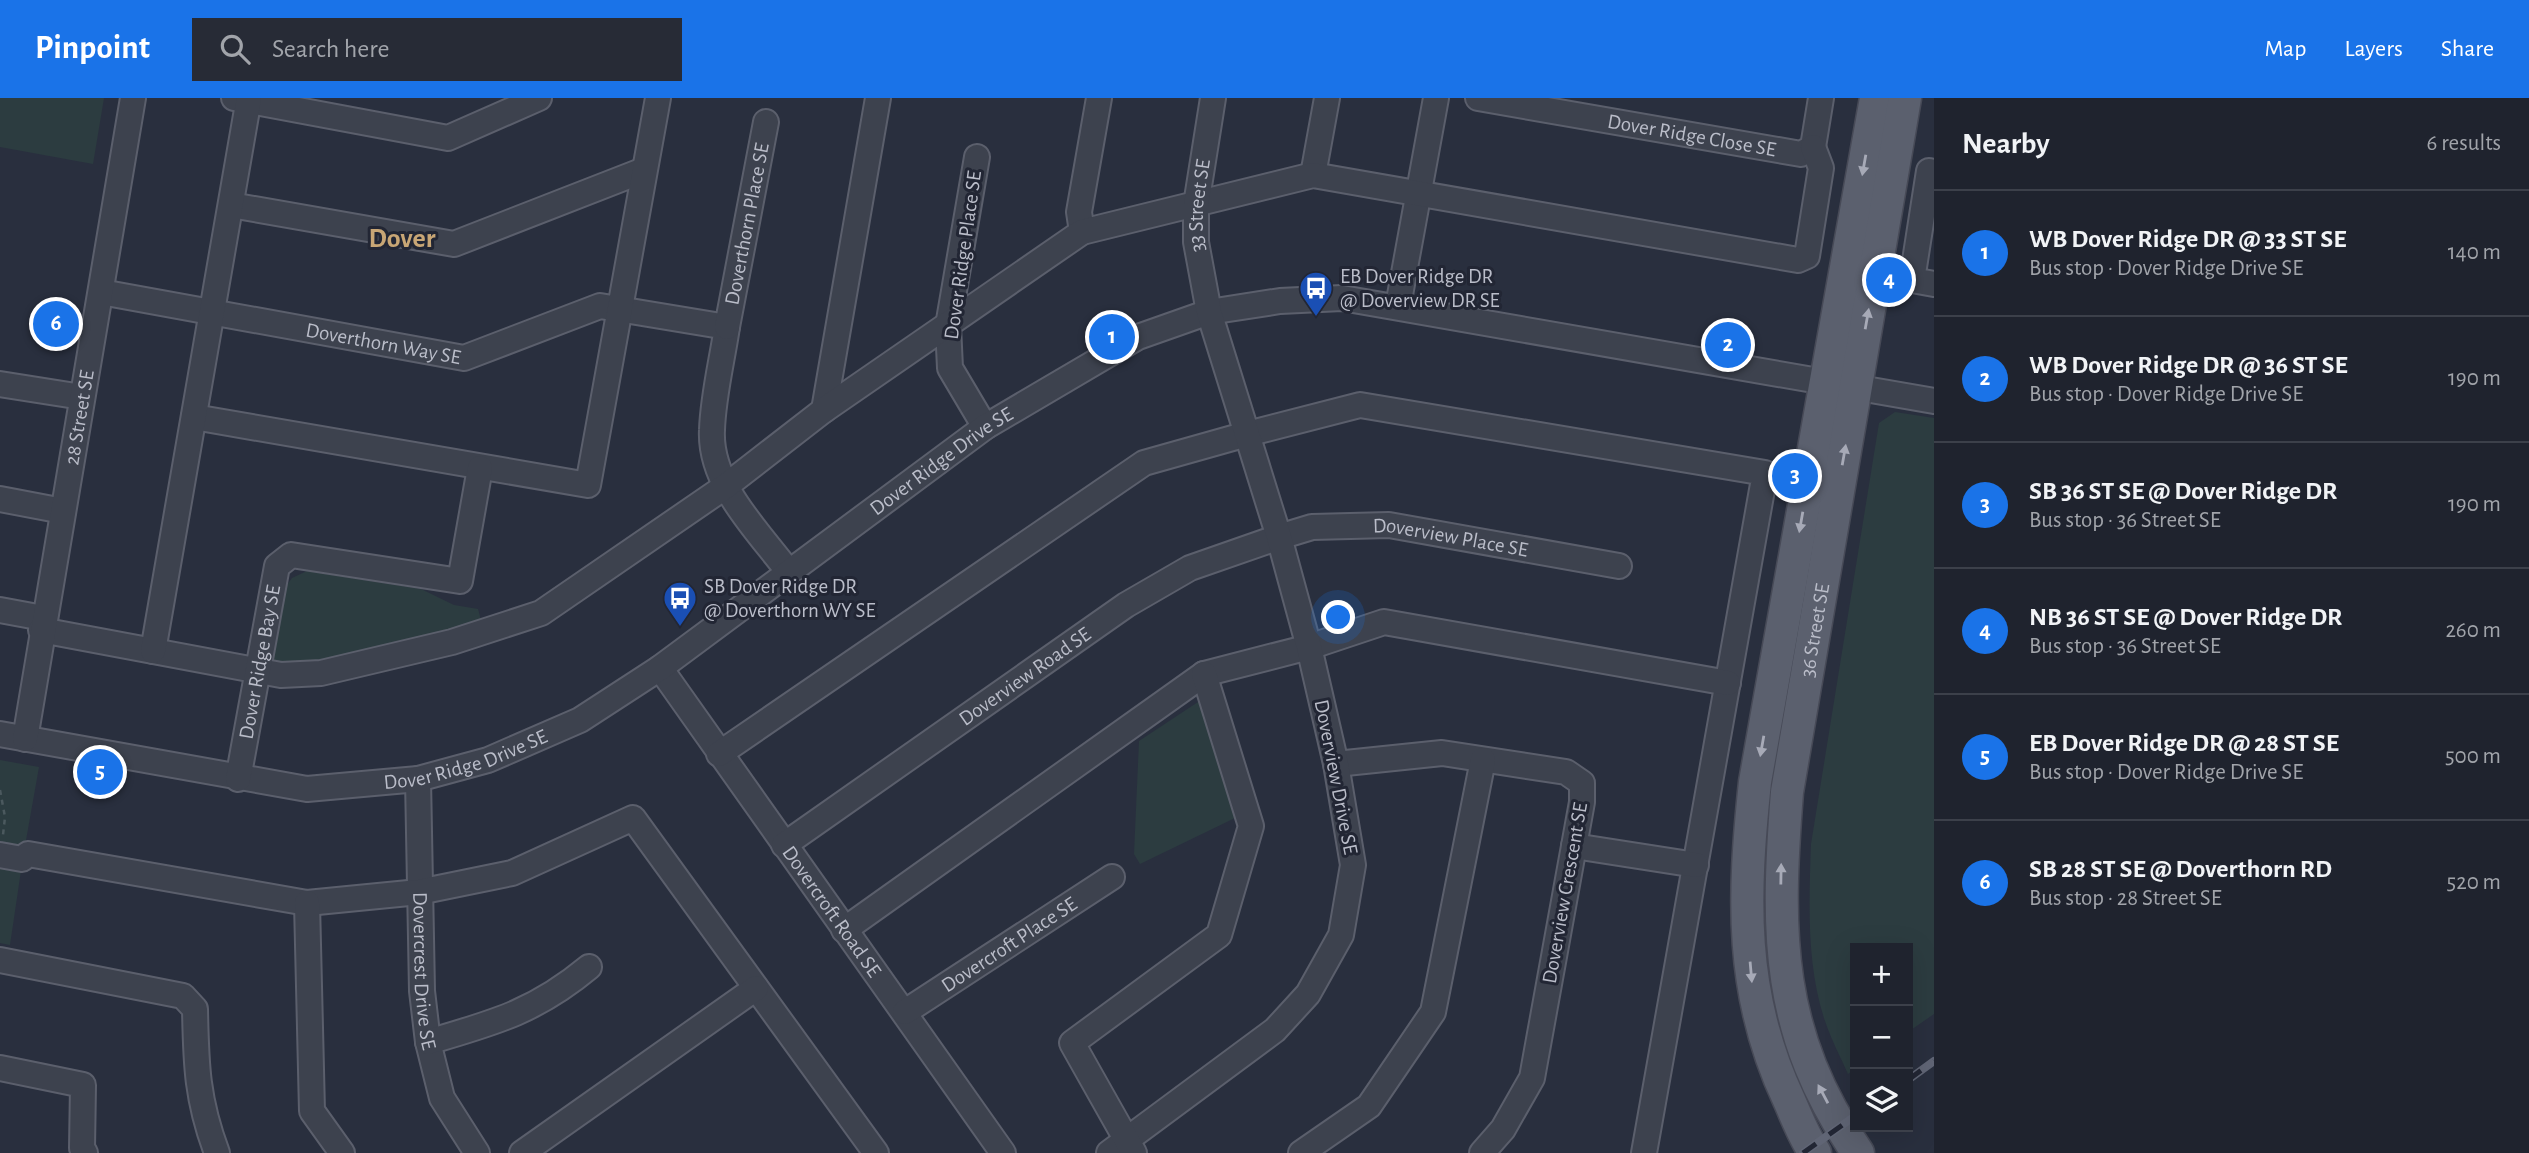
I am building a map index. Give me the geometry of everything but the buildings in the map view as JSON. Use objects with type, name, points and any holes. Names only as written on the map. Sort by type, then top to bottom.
[{"type":"main road","name":"36 Street SE","points":[[1858,1153],[1821,1090],[1798,1037],[1786,988],[1780,932],[1787,792],[1876,98]]},
{"type":"main road","name":"36 Street SE","points":[[1815,1153],[1782,1085],[1760,1027],[1753,995],[1747,928],[1747,860],[1755,782],[1905,98]]},
{"type":"street","name":"28 Street SE","points":[[25,739],[42,624],[133,98]]},
{"type":"street","points":[[153,651],[231,205],[244,99],[448,138],[540,98]]},
{"type":"street","points":[[194,417],[588,485],[658,98]]},
{"type":"street","points":[[824,410],[878,98]]},
{"type":"street","points":[[1082,232],[1079,212],[1099,98]]},
{"type":"street","name":"33 Street SE","points":[[1209,312],[1196,242],[1196,205],[1213,98]]},
{"type":"street","points":[[1313,175],[1327,98]]},
{"type":"street","points":[[1398,306],[1436,98]]},
{"type":"street","name":"Dover Ridge Close SE","points":[[1478,98],[1801,154],[1814,147]]},
{"type":"street","points":[[0,610],[42,624],[153,651],[281,675],[321,673],[452,642],[541,613],[726,486],[824,410],[1082,232],[1313,175],[1798,260],[1807,256],[1821,168],[1814,147],[1821,98]]},
{"type":"street","name":"Doverthorn Place SE","points":[[727,327],[766,122]]},
{"type":"street","name":"Dover Ridge Place SE","points":[[976,157],[948,326],[950,368],[985,427]]},
{"type":"street","points":[[231,205],[454,244],[644,170]]},
{"type":"street","points":[[1934,172],[1930,171],[1912,280],[1934,284]]},
{"type":"street","name":"Doverthorn Way SE","points":[[101,292],[464,358],[600,306],[727,327]]},
{"type":"street","name":"Dover Ridge Drive SE","points":[[0,734],[238,779],[307,789],[418,779],[488,760],[580,720],[660,668],[985,427],[1138,337],[1209,312],[1280,300],[1342,298],[1934,401]]},
{"type":"street","name":"Doverview Drive SE","points":[[1123,1149],[1275,1030],[1308,994],[1341,935],[1353,865],[1336,764],[1309,647],[1279,537],[1209,312]]},
{"type":"street","points":[[727,327],[711,432],[718,469],[726,486],[788,571]]},
{"type":"street","points":[[0,384],[82,397]]},
{"type":"street","points":[[719,754],[1144,463],[1247,434],[1360,405],[1765,473],[1644,1153]]},
{"type":"street","name":"Dover Ridge Bay SE","points":[[238,779],[277,566],[291,555],[460,582],[480,468]]},
{"type":"street","points":[[0,499],[63,510]]},
{"type":"street","name":"Doverview Place SE","points":[[1279,537],[1312,527],[1389,525],[1619,566]]},
{"type":"street","name":"Doverview Road SE","points":[[785,845],[1125,605],[1190,568],[1279,537]]},
{"type":"street","points":[[844,930],[1204,674],[1309,647],[1384,622],[1728,683]]},
{"type":"street","name":"Dovercroft Road SE","points":[[660,668],[1003,1153]]},
{"type":"street","points":[[1123,1149],[1072,1043],[1219,935],[1251,826],[1204,674]]},
{"type":"street","name":"Doverview Crescent SE","points":[[1336,764],[1442,753],[1566,772],[1582,783],[1574,846],[1532,1077],[1503,1129],[1482,1153]]},
{"type":"street","points":[[1301,1153],[1369,1106],[1433,1012],[1483,760]]},
{"type":"street","name":"Dovercrest Drive SE","points":[[418,779],[419,892],[428,1042],[442,1098],[477,1153]]},
{"type":"street","points":[[1,848],[22,859],[28,854],[307,903],[419,892],[512,873],[633,818],[876,1153]]},
{"type":"street","points":[[1574,846],[1696,865]]},
{"type":"street","name":"Dovercroft Place SE","points":[[905,1012],[1112,877]]},
{"type":"street","points":[[307,903],[312,1111],[342,1153]]},
{"type":"street","points":[[0,960],[183,996],[195,1009],[196,1082],[205,1121],[217,1153]]},
{"type":"street","points":[[428,1042],[505,1020],[557,994],[589,967]]},
{"type":"street","points":[[522,1153],[756,988]]},
{"type":"street","points":[[0,1068],[83,1085],[82,1148],[85,1153]]},
{"type":"path","points":[[0,790],[5,817],[1,848]]},
{"type":"shaded area","points":[[0,98],[104,98],[93,164],[0,147]]},
{"type":"shaded area","points":[[1895,412],[1934,418],[1934,1014],[1913,1029],[1913,943],[1850,943],[1848,1074],[1826,1024],[1815,980],[1810,935],[1811,844],[1879,423]]},
{"type":"shaded area","points":[[307,571],[421,589],[454,605],[478,609],[481,620],[350,657],[270,667],[284,589],[292,578]]},
{"type":"shaded area","points":[[1201,700],[1235,818],[1140,864],[1134,854],[1139,741]]},
{"type":"shaded area","points":[[0,760],[39,767],[25,846],[0,846]]},
{"type":"shaded area","points":[[0,862],[22,864],[10,945],[0,943]]},
{"type":"railway","points":[[1913,1076],[1934,1061]]},
{"type":"railway","points":[[1803,1153],[1850,1120]]},
{"type":"place","name":"NB 36 ST SE @ Dover Ridge DR","points":[[1889,280]]},
{"type":"place","name":"EB Dover Ridge DR @ Doverview DR SE","points":[[1316,318]]},
{"type":"place","name":"SB 28 ST SE @ Doverthorn RD","points":[[56,324]]},
{"type":"place","name":"WB Dover Ridge DR @ 33 ST SE","points":[[1112,337]]},
{"type":"place","name":"WB Dover Ridge DR @ 36 ST SE","points":[[1728,345]]},
{"type":"place","name":"SB 36 ST SE @ Dover Ridge DR","points":[[1795,476]]},
{"type":"place","name":"SB Dover Ridge DR @ Doverthorn WY SE","points":[[680,628]]},
{"type":"place","name":"EB Dover Ridge DR @ 28 ST SE","points":[[100,772]]},
{"type":"district","name":"Dover","points":[[402,239]]}]
